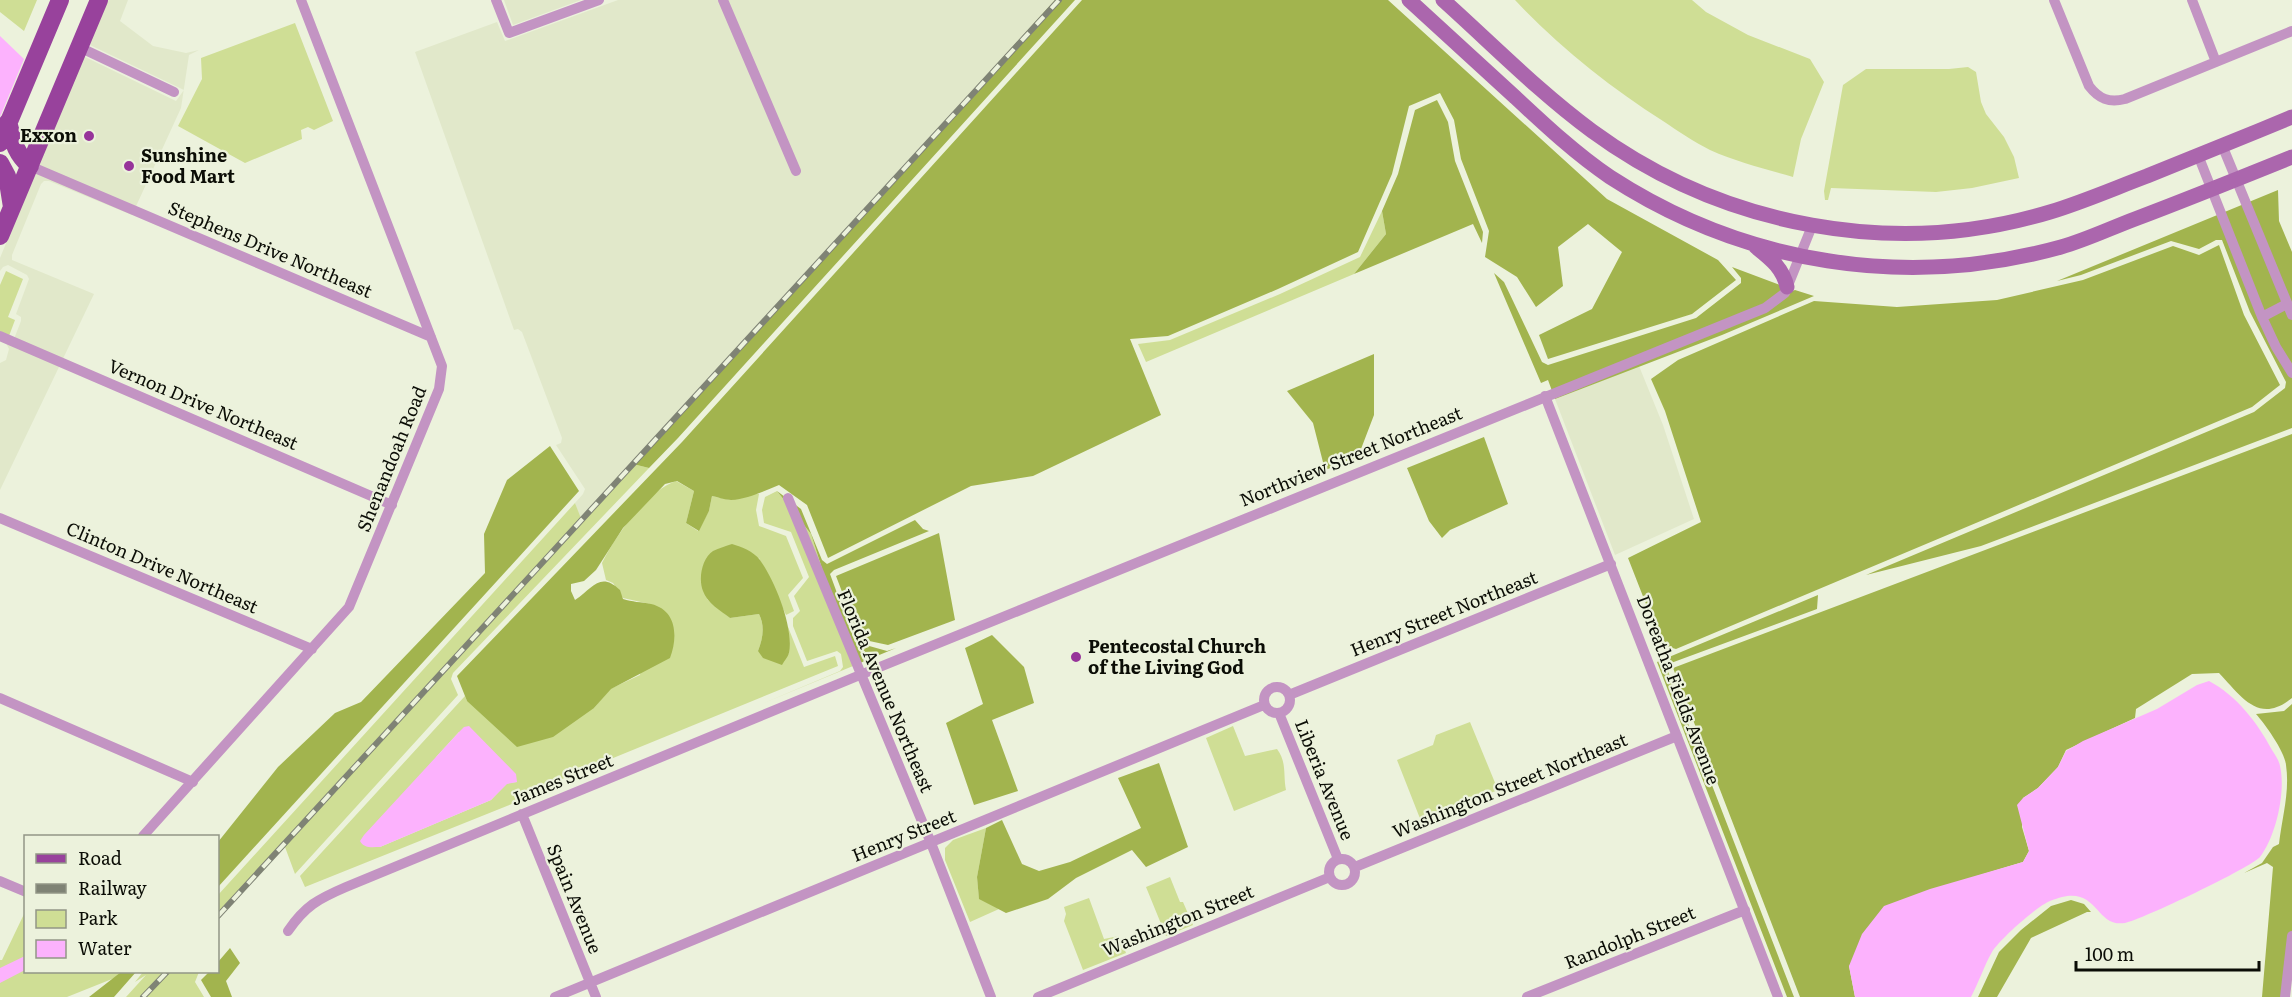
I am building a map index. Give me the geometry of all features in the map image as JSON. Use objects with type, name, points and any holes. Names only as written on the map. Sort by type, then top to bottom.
[{"type":"main road","points":[[0,142],[60,0]]},
{"type":"main road","points":[[0,236],[99,0]]},
{"type":"main road","points":[[1409,0],[1545,125],[1608,176],[1659,207],[1713,232],[1802,257],[1846,264],[1903,268],[1948,267],[2009,259],[2063,246],[2292,157]]},
{"type":"main road","points":[[1443,0],[1559,106],[1625,153],[1676,182],[1721,202],[1767,217],[1812,226],[1893,234],[1945,232],[1999,225],[2049,213],[2085,201],[2292,117]]},
{"type":"main road","points":[[8,122],[14,148],[20,158],[30,166]]},
{"type":"main road","points":[[0,163],[7,176],[12,207]]},
{"type":"main road","points":[[1754,245],[1785,275],[1787,287]]},
{"type":"street","name":"Shenandoah Road","points":[[144,835],[349,607],[439,389],[442,366],[301,0]]},
{"type":"street","points":[[496,0],[509,33],[599,0]]},
{"type":"street","points":[[723,0],[796,171]]},
{"type":"street","points":[[2055,0],[2089,86],[2107,101],[2115,102],[2292,31]]},
{"type":"street","points":[[2192,0],[2216,62]]},
{"type":"street","points":[[79,47],[174,92]]},
{"type":"street","points":[[2222,145],[2290,309],[2262,317]]},
{"type":"street","points":[[2198,155],[2262,317],[2276,348],[2292,373]]},
{"type":"street","name":"Stephens Drive Northeast","points":[[30,166],[431,337]]},
{"type":"street","name":"Northview Street Northeast","points":[[860,675],[1765,308],[1785,293],[1802,257],[1812,226]]},
{"type":"street","name":"Vernon Drive Northeast","points":[[0,336],[392,504]]},
{"type":"street","name":"Doreatha Fields Avenue","points":[[1545,396],[1778,997]]},
{"type":"street","name":"Florida Avenue Northeast","points":[[788,498],[931,843],[991,997]]},
{"type":"street","name":"Clinton Drive Northeast","points":[[0,518],[312,649]]},
{"type":"street","name":"Henry Street Northeast","points":[[1289,695],[1611,564]]},
{"type":"street","name":"James Street","points":[[288,931],[300,912],[328,894],[860,675]]},
{"type":"street","points":[[1272,687],[1284,688],[1289,695],[1289,704],[1280,713],[1269,711],[1264,705],[1264,696],[1272,687]]},
{"type":"street","points":[[0,698],[193,782]]},
{"type":"street","name":"Henry Street","points":[[555,997],[1264,705]]},
{"type":"street","name":"Liberia Avenue","points":[[1280,713],[1338,859]]},
{"type":"street","name":"Washington Street Northeast","points":[[1355,867],[1677,735]]},
{"type":"street","name":"Spain Avenue","points":[[522,814],[596,997]]},
{"type":"street","points":[[1338,859],[1350,861],[1355,867],[1353,880],[1346,885],[1335,883],[1330,877],[1331,865],[1338,859]]},
{"type":"street","name":"Washington Street","points":[[1038,997],[1330,877]]},
{"type":"street","points":[[0,881],[24,891]]},
{"type":"street","name":"Randolph Street","points":[[1527,997],[1745,910]]},
{"type":"street","points":[[2285,997],[2292,936]]},
{"type":"shaded area","points":[[106,0],[128,0],[120,21],[153,46],[186,53],[199,50],[189,55],[184,90],[88,44]]},
{"type":"shaded area","points":[[504,0],[581,0],[513,25]]},
{"type":"shaded area","points":[[618,0],[1055,0],[581,521],[575,503],[585,489],[556,445],[561,443],[562,438],[522,332],[518,329],[514,330],[415,52],[497,22],[505,41]]},
{"type":"shaded area","points":[[83,56],[176,101],[184,90],[181,108],[132,215],[49,181],[41,184],[12,260],[94,294],[0,490],[0,363],[6,360],[9,349],[6,343],[14,339],[21,321],[21,317],[16,314],[29,279],[27,275],[8,265],[0,271],[0,258]]},
{"type":"shaded area","points":[[1639,366],[1663,425],[1694,519],[1615,555],[1555,399]]},
{"type":"green space","points":[[0,0],[37,0],[24,31],[0,12]]},
{"type":"green space","points":[[1055,0],[1075,0],[678,438],[649,468],[633,464]]},
{"type":"green space","points":[[1082,0],[1388,0],[1607,199],[1718,260],[1736,280],[1692,314],[1548,359],[1539,335],[1592,309],[1622,252],[1588,224],[1558,247],[1563,286],[1536,307],[1517,277],[1485,257],[1489,231],[1461,159],[1454,120],[1440,93],[1409,106],[1392,174],[1358,252],[1168,336],[1130,339],[1161,415],[1033,476],[971,486],[828,558],[807,505],[779,485],[737,499],[729,500],[712,496],[709,511],[699,531],[686,523],[694,491],[677,481],[665,484],[623,528],[596,570],[584,581],[571,584],[571,591],[575,600],[597,583],[607,582],[620,590],[623,599],[660,607],[671,618],[673,625],[674,642],[670,658],[611,689],[594,708],[553,737],[517,747],[467,701],[457,676],[682,442]]},
{"type":"green space","points":[[1515,0],[1692,0],[1706,12],[1748,35],[1810,59],[1824,82],[1801,139],[1793,177],[1720,154],[1686,136],[1586,65],[1549,34]]},
{"type":"green space","points":[[295,23],[333,121],[314,130],[308,127],[301,130],[302,139],[245,163],[178,126],[202,79],[201,58]]},
{"type":"green space","points":[[1968,67],[1976,72],[1981,102],[1986,114],[2004,137],[2014,157],[2019,178],[1972,188],[1936,192],[1831,188],[1828,200],[1825,200],[1824,191],[1843,85],[1866,69]]},
{"type":"green space","points":[[1437,100],[1448,122],[1455,161],[1483,232],[1482,243],[1473,224],[1354,274],[1386,234],[1382,211],[1398,174],[1415,110]]},
{"type":"green space","points":[[2278,190],[2279,221],[2292,252],[2292,428],[1981,546],[1866,575],[2254,412],[2285,388],[2286,382],[2250,312],[2222,240],[2216,240],[2199,249],[2171,241],[2081,275],[2057,281]]},
{"type":"green space","points":[[1382,211],[1386,234],[1354,274],[1146,362],[1138,344],[1170,340],[1280,294],[1360,257]]},
{"type":"green space","points":[[2219,245],[2244,315],[2280,385],[2252,407],[1676,649],[1662,645],[1628,558],[1701,522],[1665,411],[1651,379],[1678,360],[1814,301],[1897,307],[1997,300],[2083,280],[2173,246],[2199,255]]},
{"type":"green space","points":[[1732,267],[1780,285],[1782,295],[1795,290],[1814,296],[1722,335],[1555,399],[1548,380],[1541,383],[1494,273],[1504,282],[1542,362],[1548,365],[1696,318],[1741,283],[1741,278]]},
{"type":"green space","points":[[6,271],[23,279],[8,317],[15,320],[9,336],[0,332],[0,285]]},
{"type":"green space","points":[[1374,354],[1374,415],[1361,449],[1363,456],[1325,470],[1313,423],[1287,391]]},
{"type":"green space","points":[[2292,434],[2292,698],[2280,706],[2270,709],[2260,708],[2244,699],[2219,673],[2192,674],[2136,709],[2135,718],[2066,750],[2058,767],[2038,788],[2023,798],[2022,827],[2029,851],[2023,862],[1977,876],[1849,966],[1855,997],[1800,997],[1673,668]]},
{"type":"green space","points":[[1484,437],[1508,504],[1450,530],[1442,538],[1429,521],[1407,468]]},
{"type":"green space","points":[[550,446],[579,491],[219,886],[219,841],[278,767],[335,713],[361,702],[485,573],[484,534],[507,480]]},
{"type":"green space","points":[[633,464],[649,468],[453,673],[451,679],[458,695],[295,874],[285,847],[219,915],[219,894],[575,503],[582,521]]},
{"type":"green space","points":[[676,481],[694,491],[686,523],[698,531],[709,511],[712,496],[730,500],[759,494],[756,510],[759,526],[786,536],[803,578],[788,595],[794,611],[786,615],[759,558],[707,599],[730,618],[759,614],[763,632],[758,651],[789,654],[788,627],[804,667],[835,656],[838,666],[557,781],[549,789],[305,887],[300,876],[465,696],[467,701],[594,708],[610,689],[640,675],[650,604],[623,598],[613,583],[606,580],[602,563],[633,515],[665,486]],"holes":[[[459,732],[517,782],[507,783],[491,800],[380,847],[437,756]]]},
{"type":"green space","points":[[777,491],[811,534],[853,666],[740,713],[840,671],[843,667],[841,654],[837,651],[807,661],[793,626],[793,618],[800,611],[794,596],[809,577],[791,532],[764,523],[762,510],[765,497]]},
{"type":"green space","points":[[777,491],[801,509],[822,560],[827,564],[915,520],[923,529],[929,531],[834,570],[830,574],[855,642],[887,651],[896,648],[853,666],[811,534]]},
{"type":"green space","points":[[939,533],[955,620],[888,645],[860,639],[836,576]]},
{"type":"green space","points":[[732,544],[747,550],[760,560],[777,592],[786,618],[790,642],[788,654],[782,665],[763,658],[758,651],[763,632],[759,614],[730,618],[711,603],[703,591],[701,575],[709,554]]},
{"type":"green space","points":[[1818,595],[1817,609],[1671,663],[1667,669],[1794,997],[1787,997],[1657,662]]},
{"type":"green space","points":[[992,635],[1024,667],[1034,703],[992,720],[1018,791],[974,805],[946,723],[983,704],[965,648]]},
{"type":"green space","points":[[2292,704],[2292,969],[2288,997],[2262,997],[2273,867],[2267,863],[2244,873],[2262,863],[2273,847],[2279,844],[2287,775],[2282,753],[2256,714],[2284,711]]},
{"type":"green space","points":[[1470,722],[1498,790],[1421,821],[1397,760],[1433,745],[1436,735]]},
{"type":"green space","points":[[1233,726],[1245,756],[1277,749],[1283,764],[1286,790],[1234,811],[1206,738]]},
{"type":"green space","points":[[1159,763],[1188,847],[1146,867],[1132,850],[1076,878],[1048,899],[1006,913],[979,899],[977,877],[986,828],[1002,820],[1022,864],[1039,871],[1070,862],[1141,828],[1118,778]]},
{"type":"green space","points":[[986,828],[977,877],[979,898],[999,909],[970,922],[945,860],[945,848],[953,840]]},
{"type":"green space","points":[[1170,877],[1193,925],[1166,936],[1146,887]]},
{"type":"green space","points":[[1089,898],[1104,939],[1119,936],[1126,953],[1083,970],[1064,921],[1066,914],[1064,907]]},
{"type":"green space","points":[[2071,900],[2084,904],[2091,912],[2031,938],[1997,997],[1978,997],[1999,952],[2021,930],[2051,906]]},
{"type":"green space","points":[[24,914],[24,973],[120,973],[117,977],[67,997],[0,997],[0,960]]},
{"type":"green space","points":[[230,948],[240,963],[226,981],[232,997],[211,997],[201,980],[208,973],[219,973],[219,961]]},
{"type":"green space","points":[[120,973],[135,973],[114,997],[89,997]]},
{"type":"green space","points":[[142,973],[199,973],[195,982],[204,997],[126,997],[146,975],[135,982]]},
{"type":"water","points":[[0,36],[24,59],[0,117]]},
{"type":"water","points":[[2209,681],[2229,694],[2245,711],[2260,730],[2279,764],[2282,777],[2281,801],[2271,838],[2260,857],[2196,893],[2125,923],[2115,923],[2107,919],[2087,900],[2078,896],[2066,896],[2050,901],[2028,916],[1996,947],[1971,997],[1855,997],[1849,966],[1862,934],[1884,906],[1930,889],[2023,862],[2029,851],[2017,805],[2038,788],[2058,767],[2066,751],[2083,741],[2157,709],[2197,685]]},
{"type":"water","points":[[469,726],[516,774],[517,782],[507,784],[491,800],[380,847],[369,847],[362,844],[360,841],[364,835],[459,732]]},
{"type":"water","points":[[24,956],[24,971],[0,983],[0,968]]},
{"type":"railway","points":[[219,915],[1059,0]]},
{"type":"railway","points":[[143,997],[166,973]]},
{"type":"place","name":"Exxon","points":[[89,136]]},
{"type":"place","name":"Sunshine Food Mart","points":[[129,166]]},
{"type":"place","name":"Pentecostal Church of the Living God","points":[[1076,657]]}]
